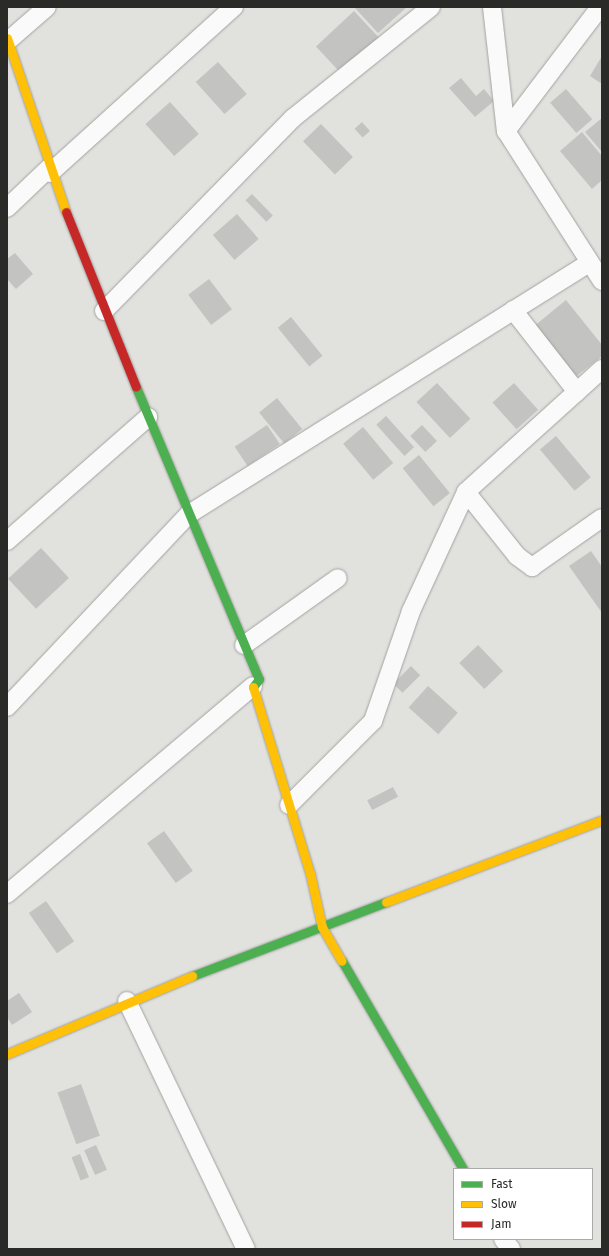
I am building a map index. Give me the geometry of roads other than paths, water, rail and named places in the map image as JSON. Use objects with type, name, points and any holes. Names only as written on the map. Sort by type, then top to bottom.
[{"type":"street","points":[[7,894],[253,686],[259,679],[104,311],[50,170],[8,40],[47,7]]},
{"type":"street","points":[[7,208],[234,7]]},
{"type":"street","points":[[104,311],[293,118],[431,7]]},
{"type":"street","points":[[492,7],[506,131],[588,264],[602,281]]},
{"type":"street","points":[[506,131],[600,7]]},
{"type":"street","points":[[7,707],[189,514],[588,264]]},
{"type":"street","points":[[513,310],[577,392]]},
{"type":"street","points":[[289,805],[373,721],[411,611],[466,492],[602,369]]},
{"type":"street","points":[[7,541],[148,417]]},
{"type":"street","points":[[466,492],[517,556],[532,566],[602,518]]},
{"type":"street","points":[[244,645],[338,578]]},
{"type":"street","points":[[253,686],[289,805],[322,927],[462,1168]]},
{"type":"street","points":[[7,1054],[127,1001],[602,820]]},
{"type":"street","points":[[127,1001],[246,1249]]},
{"type":"street","points":[[505,1240],[511,1249]]}]
